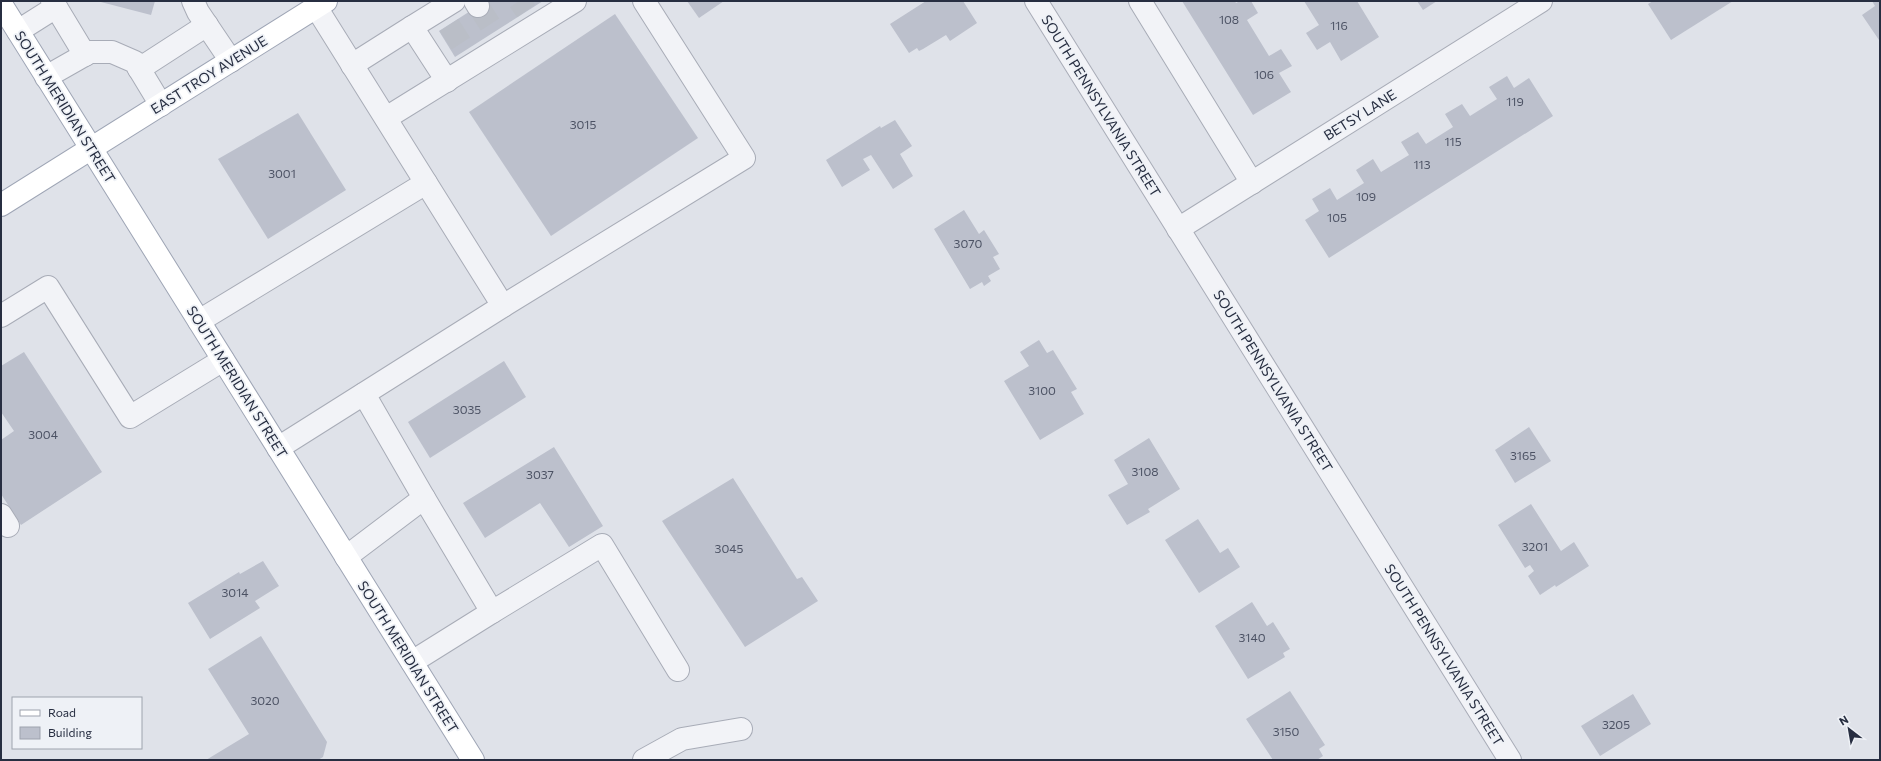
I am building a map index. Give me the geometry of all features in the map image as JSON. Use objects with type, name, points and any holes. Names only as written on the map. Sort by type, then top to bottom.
[{"type":"main road","name":"SOUTH MERIDIAN STREET","points":[[1,4],[473,760]]},
{"type":"main road","name":"EAST TROY AVENUE","points":[[1,205],[91,150],[321,4]]},
{"type":"street","points":[[193,1],[198,12],[231,61]]},
{"type":"street","points":[[278,448],[503,306],[744,158],[644,1]]},
{"type":"street","name":"SOUTH PENNSYLVANIA STREET","points":[[1036,1],[1510,760]]},
{"type":"street","points":[[1140,1],[1252,183]]},
{"type":"street","name":"BETSY LANE","points":[[1178,228],[1541,1]]},
{"type":"street","points":[[18,31],[54,4],[85,55]]},
{"type":"street","points":[[321,4],[352,65],[503,306]]},
{"type":"street","points":[[386,118],[447,80],[470,57],[530,19],[565,4]]},
{"type":"street","points":[[352,65],[412,27],[447,12]]},
{"type":"street","points":[[139,69],[207,25]]},
{"type":"street","points":[[412,27],[447,80]]},
{"type":"street","points":[[46,77],[90,52],[112,52],[135,62],[161,105]]},
{"type":"street","points":[[198,321],[426,183]]},
{"type":"street","points":[[1,316],[48,287],[130,417],[223,360]]},
{"type":"street","points":[[364,394],[492,612]]},
{"type":"street","points":[[346,557],[424,498]]},
{"type":"street","points":[[412,662],[602,545],[678,670]]},
{"type":"street","points":[[644,760],[682,738],[741,729]]},
{"type":"building","points":[[97,1],[155,1],[151,15]]},
{"type":"building","points":[[486,1],[543,1],[455,57],[439,31]]},
{"type":"building","points":[[687,1],[724,1],[699,18]]},
{"type":"building","points":[[926,1],[963,1],[977,23],[950,41],[946,35],[919,51],[917,48],[909,53],[890,24]]},
{"type":"building","points":[[1182,1],[1235,1],[1236,3],[1240,1],[1251,1],[1258,13],[1247,20],[1269,56],[1281,49],[1292,66],[1279,73],[1291,92],[1253,115]]},
{"type":"building","points":[[1304,1],[1357,1],[1379,37],[1341,61],[1330,42],[1317,50],[1306,33],[1319,25]]},
{"type":"building","points":[[1417,1],[1437,1],[1423,10]]},
{"type":"building","points":[[1653,1],[1733,1],[1671,40],[1648,4]]},
{"type":"building","points":[[1872,1],[1880,1],[1879,40],[1862,15],[1875,6]]},
{"type":"building","points":[[615,14],[698,138],[551,236],[469,112]]},
{"type":"building","points":[[1507,76],[1514,88],[1529,78],[1553,116],[1329,258],[1305,220],[1319,211],[1312,199],[1330,188],[1337,200],[1364,183],[1356,170],[1373,159],[1381,172],[1409,155],[1401,142],[1418,132],[1426,144],[1453,127],[1445,114],[1462,104],[1470,116],[1497,99],[1489,87]]},
{"type":"building","points":[[298,113],[346,190],[268,239],[218,159]]},
{"type":"building","points":[[895,120],[912,146],[900,154],[913,176],[893,189],[871,155],[863,159],[870,170],[842,187],[826,160],[880,126],[881,128]]},
{"type":"building","points":[[964,210],[979,234],[984,230],[999,254],[993,257],[1000,269],[988,276],[991,281],[984,286],[982,282],[970,289],[934,229]]},
{"type":"building","points":[[1039,340],[1047,353],[1053,350],[1077,389],[1071,392],[1084,414],[1040,440],[1004,381],[1029,366],[1020,352]]},
{"type":"building","points":[[24,352],[102,472],[21,525],[1,494],[1,440],[14,431],[1,412],[1,366]]},
{"type":"building","points":[[504,361],[526,397],[430,458],[408,422]]},
{"type":"building","points":[[1529,427],[1551,461],[1515,483],[1495,450]]},
{"type":"building","points":[[1149,438],[1180,489],[1148,509],[1150,512],[1127,525],[1108,495],[1128,484],[1114,460]]},
{"type":"building","points":[[554,447],[603,526],[569,547],[540,503],[485,538],[463,503]]},
{"type":"building","points":[[733,478],[797,579],[802,577],[818,601],[745,647],[662,521]]},
{"type":"building","points":[[1531,504],[1561,551],[1574,542],[1589,566],[1556,587],[1555,585],[1540,595],[1528,576],[1534,571],[1530,565],[1525,568],[1498,525]]},
{"type":"building","points":[[1198,519],[1220,553],[1228,548],[1240,567],[1199,593],[1165,540]]},
{"type":"building","points":[[263,561],[279,586],[255,601],[260,608],[210,639],[188,603],[239,572],[240,574]]},
{"type":"building","points":[[1252,602],[1267,626],[1273,622],[1290,649],[1283,653],[1285,657],[1248,679],[1215,626]]},
{"type":"building","points":[[261,636],[327,742],[323,757],[318,760],[206,760],[249,734],[208,669]]},
{"type":"building","points":[[1290,691],[1325,745],[1319,749],[1323,756],[1317,760],[1273,760],[1246,719]]},
{"type":"building","points":[[1633,694],[1651,724],[1600,756],[1581,726]]},
{"type":"tunnel","points":[[519,1],[526,11]]},
{"type":"tunnel","points":[[478,6],[495,32]]},
{"type":"tunnel","points":[[449,25],[465,50]]}]
